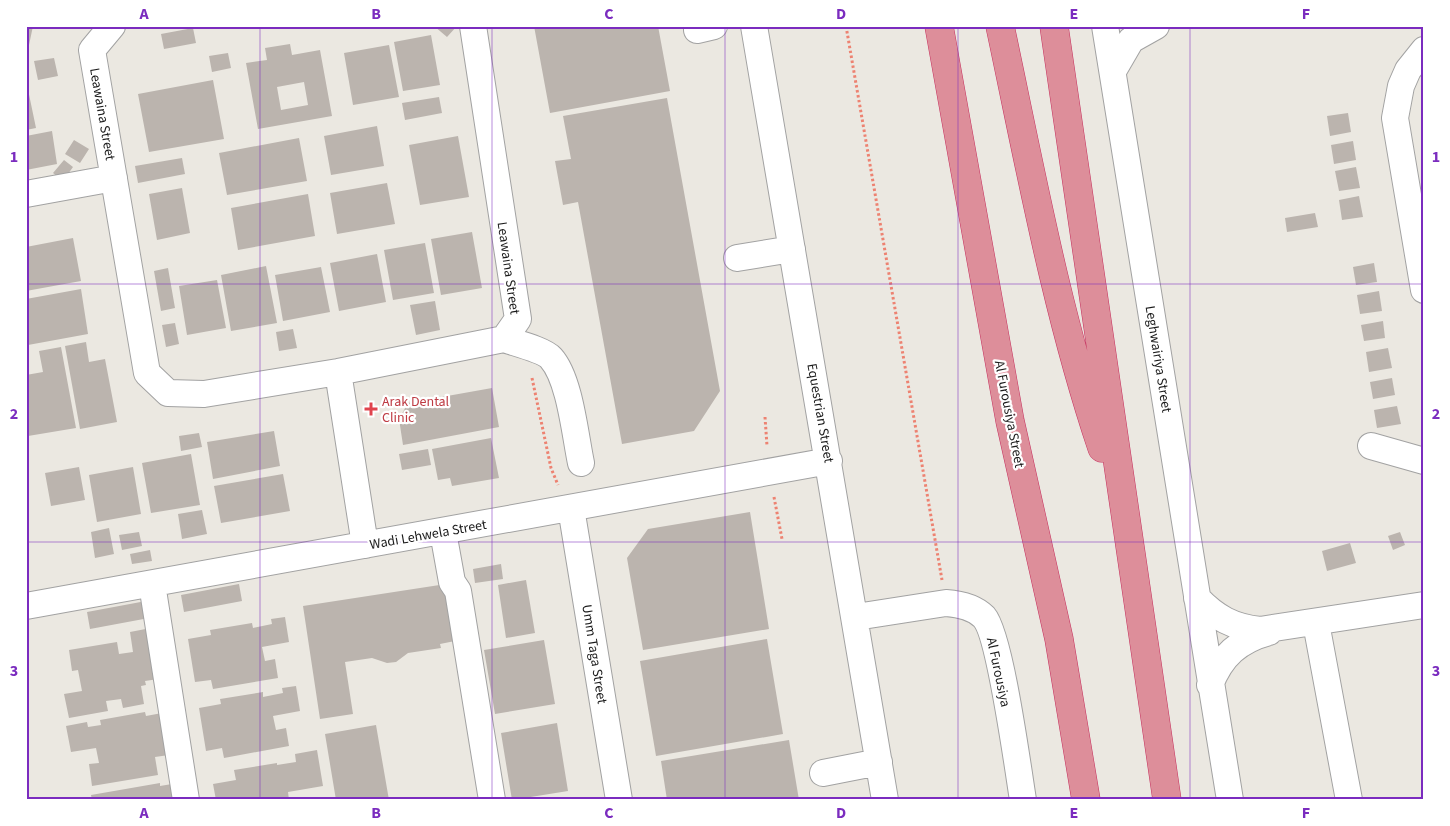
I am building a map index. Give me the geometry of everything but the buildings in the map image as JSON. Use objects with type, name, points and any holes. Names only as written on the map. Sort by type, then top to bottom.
[{"type":"highway","name":"Al Furousiya Street","points":[[940,26],[1010,421],[1059,639],[1086,800]]},
{"type":"highway","points":[[1000,26],[1039,209],[1085,398],[1124,513]]},
{"type":"highway","points":[[1054,26],[1167,800]]},
{"type":"street","name":"Leawaina Street","points":[[112,26],[92,50],[147,372],[168,394],[204,394],[338,372],[504,339],[518,319],[474,26]]},
{"type":"street","name":"Equestrian Street","points":[[754,26],[856,617],[885,800]]},
{"type":"street","name":"Leghwairiya Street","points":[[1105,26],[1197,598]]},
{"type":"street","points":[[1113,71],[1131,40],[1156,26]]},
{"type":"street","points":[[1424,50],[1408,70],[1400,86],[1395,118],[1424,290]]},
{"type":"street","name":"Leawaina Street","points":[[26,194],[114,178]]},
{"type":"street","points":[[737,258],[792,249]]},
{"type":"street","points":[[504,339],[550,356],[559,370],[566,392],[581,463]]},
{"type":"street","points":[[338,372],[365,545]]},
{"type":"street","points":[[1371,446],[1424,461]]},
{"type":"street","name":"Wadi Lehwela Street","points":[[26,606],[829,461]]},
{"type":"street","name":"Umm Taga Street","points":[[571,508],[619,800]]},
{"type":"street","points":[[449,530],[453,586],[458,592],[492,800]]},
{"type":"street","points":[[152,584],[186,800]]},
{"type":"street","points":[[1197,598],[1217,617],[1242,628],[1260,630],[1282,629]]},
{"type":"street","points":[[1197,598],[1230,800]]},
{"type":"street","points":[[856,617],[953,603]]},
{"type":"street","name":"Al Furousiya","points":[[953,603],[984,618],[989,626],[1000,665],[1023,800]]},
{"type":"street","points":[[1210,685],[1216,670],[1236,647],[1249,639],[1282,629],[1424,605]]},
{"type":"street","points":[[1316,623],[1349,800]]},
{"type":"street","points":[[823,773],[879,762]]},
{"type":"path","points":[[846,26],[953,603]]},
{"type":"path","points":[[530,371],[551,468],[571,508]]},
{"type":"place","name":"Arak Dental Clinic","points":[[371,409]]}]
